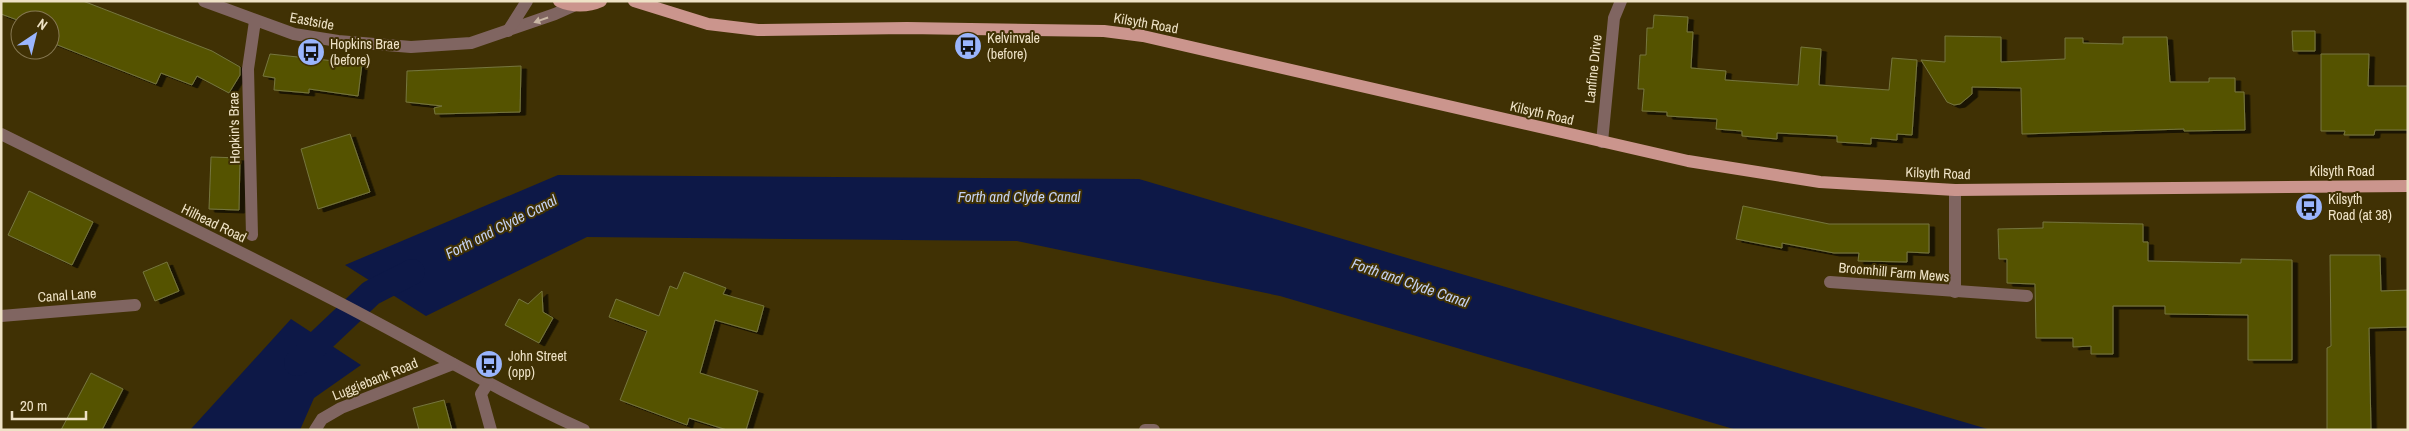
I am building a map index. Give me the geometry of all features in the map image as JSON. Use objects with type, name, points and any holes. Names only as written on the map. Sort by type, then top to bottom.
[{"type":"main road","points":[[559,1],[573,6],[586,6],[601,1]]},
{"type":"main road","name":"Kilsyth Road","points":[[634,1],[708,24],[758,30],[907,28],[1114,32],[1153,38],[1688,161],[1820,182],[1955,190],[2408,186]]},
{"type":"main road","name":"Kilsyth Road","points":[[664,1],[676,13]]},
{"type":"street","name":"Eastside","points":[[204,1],[294,34],[338,41],[411,47],[471,43],[573,6]]},
{"type":"street","points":[[508,31],[527,1]]},
{"type":"street","name":"Lanfine Drive","points":[[1602,142],[1614,18],[1621,1]]},
{"type":"street","name":"Hopkin's Brae","points":[[252,235],[248,69],[255,21]]},
{"type":"street","name":"Hilhead Road","points":[[1,134],[337,301],[488,383],[584,430]]},
{"type":"street","name":"Broomhill Farm Mews","points":[[1955,190],[1955,292]]},
{"type":"street","name":"Broomhill Farm Mews","points":[[1830,282],[2027,296]]},
{"type":"street","name":"Canal Lane","points":[[1,316],[135,305]]},
{"type":"street","name":"Luggiebank Road","points":[[315,430],[322,419],[336,410],[453,364]]},
{"type":"street","points":[[488,383],[481,394],[491,430]]},
{"type":"street","points":[[1145,430],[1154,430]]},
{"type":"water","points":[[558,175],[1139,179],[1991,430],[1737,430],[1280,296],[1017,241],[587,237],[426,316],[345,265]]},
{"type":"water","points":[[291,319],[361,365],[314,398],[300,430],[190,430]]},
{"type":"building","points":[[1,1],[83,1],[212,51],[240,67],[240,75],[229,93],[197,76],[192,85],[161,73],[156,84],[60,46],[60,10],[10,10],[10,17],[1,14]]},
{"type":"building","points":[[1654,15],[1688,17],[1687,32],[1693,32],[1691,68],[1726,71],[1725,80],[1798,85],[1801,47],[1821,49],[1819,85],[1889,90],[1892,58],[1917,60],[1912,135],[1897,134],[1897,140],[1871,138],[1871,144],[1837,142],[1837,136],[1777,133],[1777,139],[1742,136],[1742,131],[1716,129],[1717,119],[1667,116],[1667,112],[1642,111],[1644,89],[1638,89],[1640,55],[1646,55],[1647,28],[1653,28]]},
{"type":"building","points":[[2292,31],[2315,31],[2315,51],[2293,51]]},
{"type":"building","points":[[1945,36],[2001,37],[2001,62],[2065,59],[2065,38],[2083,38],[2083,43],[2123,44],[2123,37],[2167,37],[2170,82],[2209,82],[2209,78],[2235,78],[2235,92],[2244,92],[2245,130],[2184,131],[2184,129],[2022,134],[2021,88],[1972,87],[1972,94],[1960,104],[1954,105],[1947,102],[1921,60],[1945,62]]},
{"type":"building","points":[[270,54],[362,64],[358,96],[309,89],[309,93],[274,90],[275,78],[263,76]]},
{"type":"building","points":[[2321,54],[2369,54],[2368,86],[2408,86],[2408,130],[2375,130],[2374,135],[2344,135],[2345,131],[2321,131]]},
{"type":"building","points":[[521,66],[520,112],[435,114],[434,108],[442,106],[406,102],[407,71]]},
{"type":"building","points":[[350,134],[370,192],[318,209],[301,149]]},
{"type":"building","points":[[211,157],[240,158],[239,210],[209,209]]},
{"type":"building","points":[[29,191],[93,222],[72,265],[8,235]]},
{"type":"building","points":[[1743,206],[1829,224],[1929,224],[1929,253],[1907,252],[1907,262],[1858,261],[1859,253],[1834,253],[1782,243],[1782,248],[1736,239]]},
{"type":"building","points":[[2043,222],[2143,224],[2143,242],[2148,242],[2148,261],[2241,263],[2241,259],[2292,260],[2292,360],[2248,360],[2248,315],[2165,314],[2165,306],[2113,306],[2113,354],[2091,354],[2091,346],[2073,347],[2073,338],[2036,338],[2035,284],[2007,283],[2007,259],[1999,259],[1998,229],[2043,228]]},
{"type":"building","points":[[2330,255],[2380,255],[2381,291],[2408,290],[2408,327],[2369,328],[2371,430],[2327,430],[2327,348],[2331,346]]},
{"type":"building","points":[[167,262],[179,291],[155,301],[143,272]]},
{"type":"building","points":[[684,272],[726,288],[723,294],[764,306],[757,332],[715,320],[700,373],[758,391],[746,430],[727,430],[689,418],[687,425],[620,400],[647,331],[609,317],[616,299],[659,316],[670,286],[677,289]]},
{"type":"building","points":[[542,291],[543,312],[553,318],[539,343],[505,325],[519,299],[528,304]]},
{"type":"building","points":[[91,373],[123,389],[102,430],[61,430]]},
{"type":"building","points":[[444,400],[452,430],[419,430],[413,408]]},
{"type":"waterway","name":"Forth and Clyde Canal","points":[[297,363],[371,293],[412,272]]},
{"type":"place","name":"Kelvinvale (before)","points":[[968,46]]},
{"type":"place","name":"Hopkins Brae (before)","points":[[311,52]]},
{"type":"place","name":"Kilsyth Road (at 38)","points":[[2309,207]]},
{"type":"place","name":"John Street (opp)","points":[[489,364]]}]
